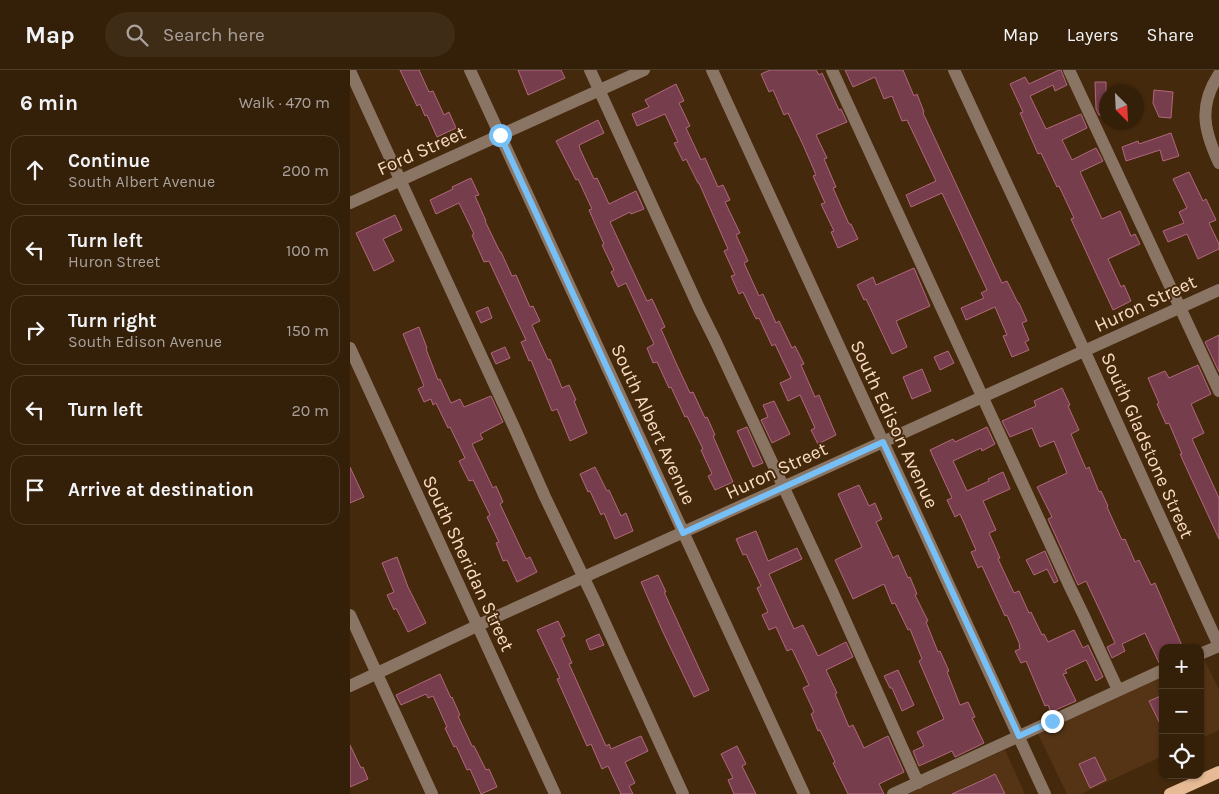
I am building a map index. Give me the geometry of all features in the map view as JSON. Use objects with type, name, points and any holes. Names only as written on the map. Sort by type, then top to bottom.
[{"type":"main road","points":[[1170,794],[1219,772]]},
{"type":"street","name":"South Albert Avenue","points":[[470,70],[804,794]]},
{"type":"street","points":[[590,70],[832,591],[918,783]]},
{"type":"street","name":"Ford Street","points":[[350,202],[644,70]]},
{"type":"street","name":"South Edison Avenue","points":[[712,70],[1045,794]]},
{"type":"street","points":[[832,70],[1118,690]]},
{"type":"street","name":"South Gladstone Street","points":[[954,70],[1219,646]]},
{"type":"street","points":[[1069,70],[1219,392]]},
{"type":"street","points":[[350,71],[683,794]]},
{"type":"street","points":[[1219,74],[1208,96],[1205,124],[1219,163]]},
{"type":"street","name":"Huron Street","points":[[350,686],[477,626],[1219,290]]},
{"type":"street","name":"South Sheridan Street","points":[[350,348],[555,794]]},
{"type":"street","points":[[350,616],[432,794]]},
{"type":"street","points":[[1204,652],[1219,646]]},
{"type":"street","points":[[893,794],[1159,672]]},
{"type":"shaded area","points":[[1204,659],[1219,690],[1219,730],[1204,737]]},
{"type":"shaded area","points":[[1159,678],[1159,758],[1081,794],[1067,794],[1038,734]]},
{"type":"shaded area","points":[[1005,750],[1025,794],[908,794]]},
{"type":"building","points":[[400,70],[419,70],[429,92],[433,91],[444,115],[449,112],[456,128],[437,137],[420,104],[417,106]]},
{"type":"building","points":[[518,70],[561,70],[565,78],[528,95]]},
{"type":"building","points":[[770,70],[816,70],[819,75],[822,73],[839,110],[841,109],[847,122],[816,135],[827,158],[824,159],[836,187],[833,188],[858,239],[838,248],[831,232],[834,231],[821,204],[825,203],[813,176],[816,175],[804,147],[788,113],[784,115],[773,90],[769,92],[761,74]]},
{"type":"building","points":[[845,70],[903,70],[914,96],[917,94],[923,113],[1002,283],[1007,281],[1019,303],[1027,321],[1022,323],[1029,340],[1025,342],[1029,350],[1012,357],[1003,336],[1007,335],[995,307],[966,320],[961,308],[984,298],[981,293],[987,290],[942,193],[911,207],[906,195],[936,181],[907,120],[902,121],[892,96],[884,99],[875,77],[853,87]]},
{"type":"building","points":[[1061,70],[1067,85],[1055,91],[1053,85],[1030,96],[1046,129],[1081,114],[1087,128],[1062,140],[1072,160],[1096,148],[1103,161],[1080,172],[1102,219],[1120,211],[1131,236],[1135,234],[1140,244],[1108,259],[1121,287],[1124,285],[1131,301],[1113,310],[1071,219],[1074,218],[1059,186],[1057,187],[1041,153],[1038,154],[1020,113],[1023,112],[1010,84],[1025,77],[1029,84]]},
{"type":"building","points":[[1095,82],[1106,82],[1106,85],[1099,85],[1099,115],[1096,109]]},
{"type":"building","points":[[676,84],[684,101],[679,103],[690,126],[686,128],[701,160],[705,158],[718,187],[723,185],[730,200],[725,202],[740,233],[736,235],[748,261],[744,263],[759,296],[763,294],[776,323],[779,321],[792,348],[795,346],[804,364],[801,365],[815,397],[819,395],[836,435],[818,444],[811,430],[815,428],[800,395],[788,401],[780,383],[791,378],[775,344],[772,346],[759,318],[756,319],[743,292],[739,294],[731,276],[735,275],[724,251],[728,249],[699,183],[686,159],[683,161],[674,143],[678,142],[665,114],[637,126],[632,114],[649,107],[645,100]]},
{"type":"building","points":[[1154,90],[1173,92],[1171,118],[1159,117],[1153,103]]},
{"type":"building","points":[[598,120],[604,133],[579,145],[580,149],[594,179],[597,178],[609,204],[636,191],[644,209],[631,214],[630,212],[610,222],[647,301],[652,299],[665,327],[661,329],[690,393],[693,392],[715,435],[713,436],[733,482],[715,490],[708,476],[712,474],[701,450],[703,449],[671,387],[669,388],[657,362],[653,363],[647,348],[654,344],[626,283],[618,287],[611,272],[614,270],[589,210],[592,209],[578,179],[576,180],[556,141]]},
{"type":"building","points":[[1171,133],[1179,156],[1163,161],[1160,150],[1126,161],[1122,147],[1138,141],[1139,144]]},
{"type":"building","points":[[1189,172],[1203,201],[1206,199],[1216,220],[1209,223],[1219,244],[1219,249],[1198,259],[1187,234],[1168,242],[1163,231],[1184,223],[1179,212],[1187,208],[1173,179]]},
{"type":"building","points":[[471,178],[479,195],[475,196],[485,221],[512,276],[516,275],[530,307],[533,306],[540,321],[532,325],[548,360],[550,359],[562,388],[569,385],[576,400],[574,401],[587,433],[570,441],[557,409],[552,411],[531,360],[529,361],[521,342],[526,340],[489,261],[484,262],[472,235],[474,234],[459,203],[436,214],[430,200]]},
{"type":"building","points":[[395,215],[402,230],[383,239],[394,261],[374,271],[356,233]]},
{"type":"building","points":[[914,268],[930,306],[896,321],[907,347],[892,354],[866,299],[864,300],[857,285],[873,277],[876,285]]},
{"type":"building","points":[[488,307],[492,318],[481,323],[476,312]]},
{"type":"building","points":[[419,327],[438,380],[440,379],[451,403],[460,399],[464,407],[491,396],[503,422],[480,434],[483,439],[472,444],[493,488],[496,486],[503,502],[500,504],[526,559],[530,557],[537,572],[517,582],[507,560],[503,561],[496,543],[499,542],[487,517],[490,515],[473,480],[469,481],[459,461],[465,458],[450,427],[448,428],[436,403],[433,405],[431,399],[424,402],[418,389],[424,386],[403,334]]},
{"type":"building","points":[[1219,335],[1219,372],[1205,342]]},
{"type":"building","points":[[505,347],[510,358],[496,364],[491,353]]},
{"type":"building","points":[[948,351],[954,363],[940,370],[934,357]]},
{"type":"building","points":[[1198,365],[1211,394],[1191,404],[1204,433],[1192,439],[1219,498],[1219,539],[1180,454],[1182,454],[1169,423],[1166,424],[1157,404],[1159,403],[1148,378],[1165,371],[1169,378]]},
{"type":"building","points":[[922,369],[931,391],[912,399],[903,377]]},
{"type":"building","points":[[1062,388],[1079,430],[1071,434],[1086,469],[1089,467],[1122,540],[1125,539],[1135,562],[1139,560],[1151,585],[1155,583],[1181,644],[1159,644],[1159,663],[1145,633],[1122,644],[1125,651],[1112,658],[1107,647],[1115,643],[1086,581],[1078,585],[1048,519],[1052,517],[1037,487],[1067,473],[1054,441],[1040,447],[1032,428],[1010,437],[1002,421],[1036,406],[1034,401]]},
{"type":"building","points":[[774,401],[790,434],[772,443],[761,420],[768,417],[763,405]]},
{"type":"building","points":[[747,427],[763,463],[753,467],[737,431]]},
{"type":"building","points":[[987,427],[995,444],[982,451],[981,448],[953,461],[967,491],[1003,472],[1010,489],[983,501],[996,530],[989,533],[1000,558],[998,559],[1014,593],[1019,591],[1029,613],[1031,612],[1042,635],[1044,634],[1048,642],[1074,630],[1083,648],[1088,645],[1103,677],[1096,681],[1086,660],[1065,670],[1067,673],[1063,674],[1076,701],[1051,712],[1048,705],[1045,706],[1026,661],[1021,663],[1015,651],[1020,649],[1020,645],[982,566],[978,568],[971,552],[976,550],[960,514],[955,517],[947,500],[952,498],[930,450],[953,439],[955,442]]},
{"type":"building","points":[[350,467],[364,497],[350,503]]},
{"type":"building","points":[[595,467],[607,491],[609,490],[621,516],[626,513],[633,531],[615,539],[604,513],[601,515],[580,474]]},
{"type":"building","points":[[859,485],[869,506],[875,503],[882,519],[876,522],[893,558],[898,555],[908,578],[910,577],[917,594],[915,595],[928,621],[926,622],[938,652],[940,651],[949,671],[947,672],[960,705],[968,702],[975,717],[972,718],[984,743],[955,757],[952,751],[919,766],[913,751],[924,746],[917,732],[944,719],[919,661],[922,659],[910,629],[908,630],[895,603],[892,604],[884,584],[853,599],[835,560],[862,547],[838,494]]},
{"type":"building","points":[[756,531],[768,561],[797,548],[802,559],[769,574],[794,629],[803,625],[818,656],[846,642],[853,657],[826,670],[837,693],[835,694],[849,727],[853,725],[864,748],[888,736],[904,772],[879,784],[884,794],[848,794],[833,763],[835,762],[811,714],[814,712],[803,688],[809,685],[792,649],[787,651],[776,627],[769,630],[762,615],[768,612],[757,588],[761,586],[746,554],[743,555],[736,539]]},
{"type":"building","points":[[1045,551],[1058,581],[1054,583],[1047,569],[1034,575],[1026,560]]},
{"type":"building","points":[[397,557],[408,587],[426,623],[408,632],[387,595],[394,592],[382,563]]},
{"type":"building","points":[[658,575],[709,690],[694,697],[641,582]]},
{"type":"building","points":[[558,621],[565,636],[561,638],[572,663],[569,664],[606,746],[609,744],[611,749],[641,736],[648,751],[625,762],[635,783],[629,786],[633,794],[621,794],[608,766],[602,769],[591,744],[587,746],[557,679],[560,678],[537,630]]},
{"type":"building","points":[[599,634],[604,645],[590,650],[586,640]]},
{"type":"building","points":[[898,670],[914,705],[902,711],[892,688],[890,688],[884,676]]},
{"type":"building","points":[[440,674],[460,715],[458,716],[472,746],[474,746],[486,770],[489,769],[497,787],[481,794],[470,769],[467,770],[456,746],[454,747],[433,696],[428,698],[426,694],[401,705],[396,695]]},
{"type":"building","points":[[1159,697],[1159,722],[1149,701]]},
{"type":"building","points":[[350,745],[368,779],[350,787]]},
{"type":"building","points":[[737,746],[746,764],[742,766],[756,794],[734,794],[728,780],[733,778],[721,754]]},
{"type":"building","points":[[1095,757],[1106,780],[1090,788],[1079,764]]},
{"type":"building","points":[[995,774],[1005,794],[952,794],[983,780]]},
{"type":"route","points":[[500,135],[683,533],[883,442],[1019,736],[1052,721]]}]
